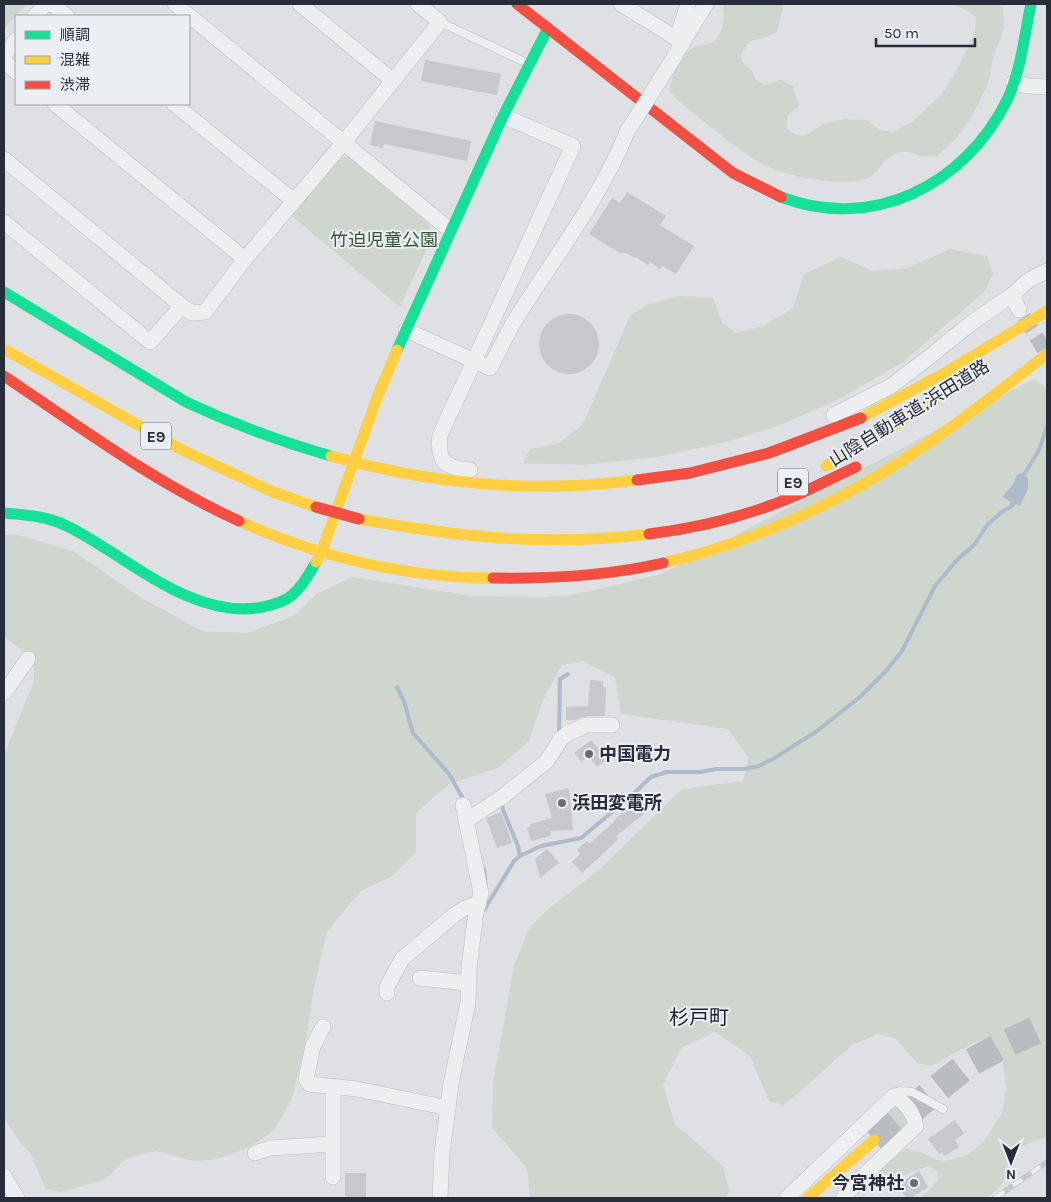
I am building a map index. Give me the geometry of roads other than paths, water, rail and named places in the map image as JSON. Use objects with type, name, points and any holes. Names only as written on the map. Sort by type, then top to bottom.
[{"type":"main road","points":[[516,4],[733,174],[795,202],[824,207],[858,208],[886,203],[918,192],[935,183],[969,157],[989,130],[1006,101],[1013,83],[1031,4]]},
{"type":"main road","points":[[4,513],[39,516],[66,525],[178,591],[220,607],[252,609],[272,605],[291,596],[306,579],[321,553],[378,395],[406,330],[503,116],[548,28]]},
{"type":"main road","points":[[4,292],[52,320],[149,382],[215,416],[282,442],[353,463],[436,479],[527,486],[622,484],[716,468],[761,456],[846,424],[929,381],[1047,310]]},
{"type":"main road","points":[[1033,350],[1047,341]]},
{"type":"main road","name":"山陰自動車道;浜田道路","points":[[4,349],[182,450],[273,492],[359,519],[433,532],[552,542],[626,538],[681,530],[734,516],[788,498],[828,482],[865,462]]},
{"type":"main road","points":[[4,376],[180,491],[220,513],[262,532],[321,553],[397,570],[493,579],[542,579],[590,576],[640,569],[684,558],[766,530],[834,500],[945,433],[1047,354]]},
{"type":"main road","name":"山陰自動車道;浜田道路","points":[[813,472],[889,429],[972,374]]},
{"type":"main road","name":"山陰自動車道;浜田道路","points":[[500,539],[579,536],[616,532],[653,526],[722,508]]},
{"type":"main road","points":[[808,1198],[874,1140]]},
{"type":"street","points":[[36,15],[46,4]]},
{"type":"street","points":[[52,4],[66,15]]},
{"type":"street","points":[[175,4],[188,15]]},
{"type":"street","points":[[300,4],[392,80]]},
{"type":"street","points":[[4,159],[182,306],[192,313],[205,312],[245,259],[344,142],[440,22],[418,4]]},
{"type":"street","points":[[621,4],[678,49]]},
{"type":"street","points":[[678,49],[679,32],[688,4]]},
{"type":"street","points":[[406,330],[490,368],[516,318],[602,186],[619,153],[627,132],[706,4]]},
{"type":"street","points":[[190,16],[450,230]]},
{"type":"street","points":[[4,55],[15,41]]},
{"type":"street","points":[[4,62],[15,71]]},
{"type":"street","points":[[1013,83],[1047,87]]},
{"type":"street","points":[[57,105],[245,259]]},
{"type":"street","points":[[175,105],[294,202]]},
{"type":"street","points":[[503,116],[573,146],[440,435],[439,451],[447,466],[526,474],[580,475],[646,469],[710,458],[777,438],[841,412],[891,386],[970,324],[1012,295],[1029,280],[1047,270]]},
{"type":"street","points":[[4,222],[150,342],[182,306]]},
{"type":"street","points":[[1012,295],[1019,310]]},
{"type":"street","points":[[4,693],[28,659]]},
{"type":"street","points":[[467,820],[502,797],[547,762],[560,739],[568,733],[587,725],[612,725]]},
{"type":"street","points":[[440,1198],[442,1152],[451,1083],[468,1003],[468,983],[476,912],[481,893],[463,805]]},
{"type":"street","points":[[387,993],[386,987],[402,959],[454,915],[465,908],[479,903]]},
{"type":"street","points":[[420,978],[468,983]]},
{"type":"street","points":[[323,1027],[313,1046],[306,1079],[309,1084],[357,1089],[448,1108]]},
{"type":"street","points":[[333,1087],[333,1176]]},
{"type":"street","points":[[787,1198],[894,1096],[899,1099],[914,1117],[916,1126],[859,1180],[843,1198]]},
{"type":"street","points":[[255,1153],[270,1148],[332,1144]]},
{"type":"street","points":[[4,1176],[17,1198]]},
{"type":"lane","points":[[440,22],[529,64]]},
{"type":"lane","points":[[894,1096],[899,1091],[912,1092],[943,1109]]},
{"type":"water","points":[[1021,473],[1028,478],[1028,489],[1020,506],[1016,504],[1014,507],[1010,505],[1011,502],[1003,497],[1017,475]]},
{"type":"waterway","points":[[1022,478],[1039,450],[1047,426]]},
{"type":"waterway","points":[[484,910],[514,861],[520,856],[541,846],[581,838],[651,777],[667,772],[700,772],[759,766],[817,731],[860,697],[885,672],[902,651],[935,586],[957,560],[974,545],[988,524],[1003,511],[1011,507],[1013,503]]},
{"type":"waterway","points":[[559,735],[560,679],[568,674]]},
{"type":"waterway","points":[[397,687],[404,701],[413,733],[449,774],[465,802]]},
{"type":"waterway","points":[[504,801],[502,803],[503,810],[518,846],[520,856]]},
{"type":"waterway","points":[[484,869],[486,886]]},
{"type":"tunnel","points":[[1024,317],[1047,354]]},
{"type":"tunnel","points":[[874,1140],[968,1064],[1003,1045],[1047,1025]]},
{"type":"railway","points":[[995,1198],[1047,1162]]},
{"type":"place","name":"中国電力","points":[[589,754]]},
{"type":"place","name":"浜田変電所","points":[[562,803]]},
{"type":"place","name":"今宮神社","points":[[914,1183]]},
{"type":"district","name":"杉戸町","points":[[699,1017]]},
{"type":"park label","name":"竹迫児童公園","points":[[384,240]]}]
